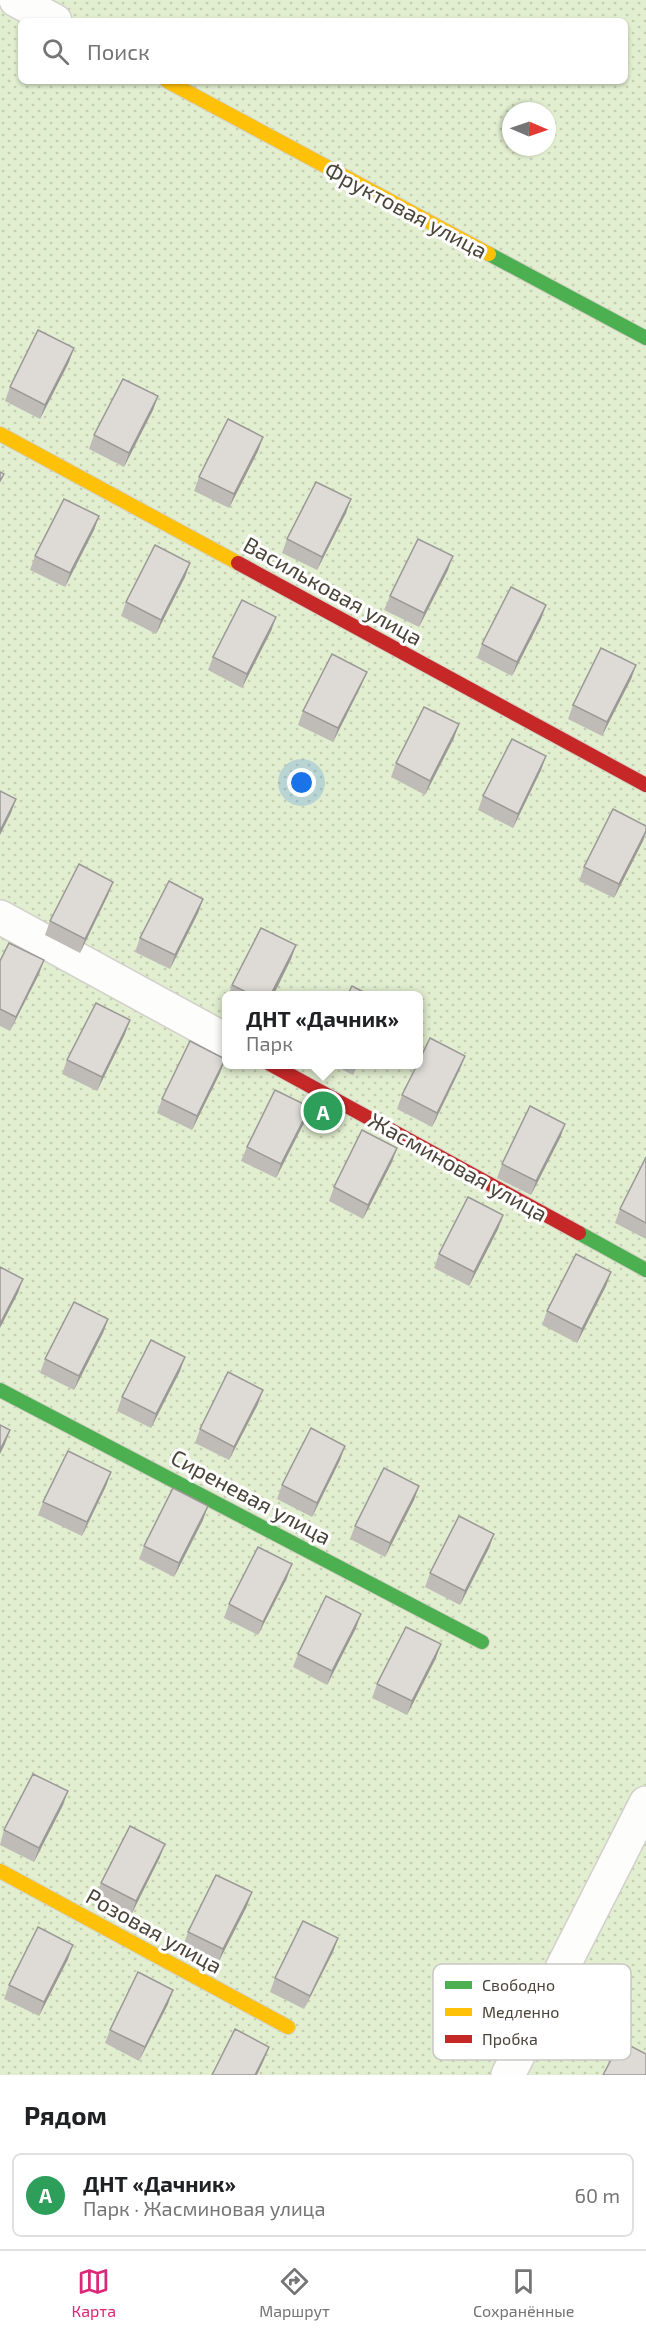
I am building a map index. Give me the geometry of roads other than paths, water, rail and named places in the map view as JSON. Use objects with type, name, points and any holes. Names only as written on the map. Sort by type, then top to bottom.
[{"type":"street","points":[[16,0],[49,18]]},
{"type":"street","name":"Фруктовая улица","points":[[173,84],[646,338]]},
{"type":"street","name":"Васильковая улица","points":[[0,434],[646,785]]},
{"type":"street","points":[[0,917],[222,1038]]},
{"type":"street","name":"Жасминовая улица","points":[[277,1069],[646,1270]]},
{"type":"street","name":"Сиреневая улица","points":[[0,1390],[482,1642]]},
{"type":"street","points":[[564,1964],[646,1803]]},
{"type":"street","name":"Розовая улица","points":[[0,1871],[288,2027]]},
{"type":"street","points":[[508,2075],[516,2060]]},
{"type":"place","name":"ДНТ «Дачник»","points":[[323,1111]]}]
